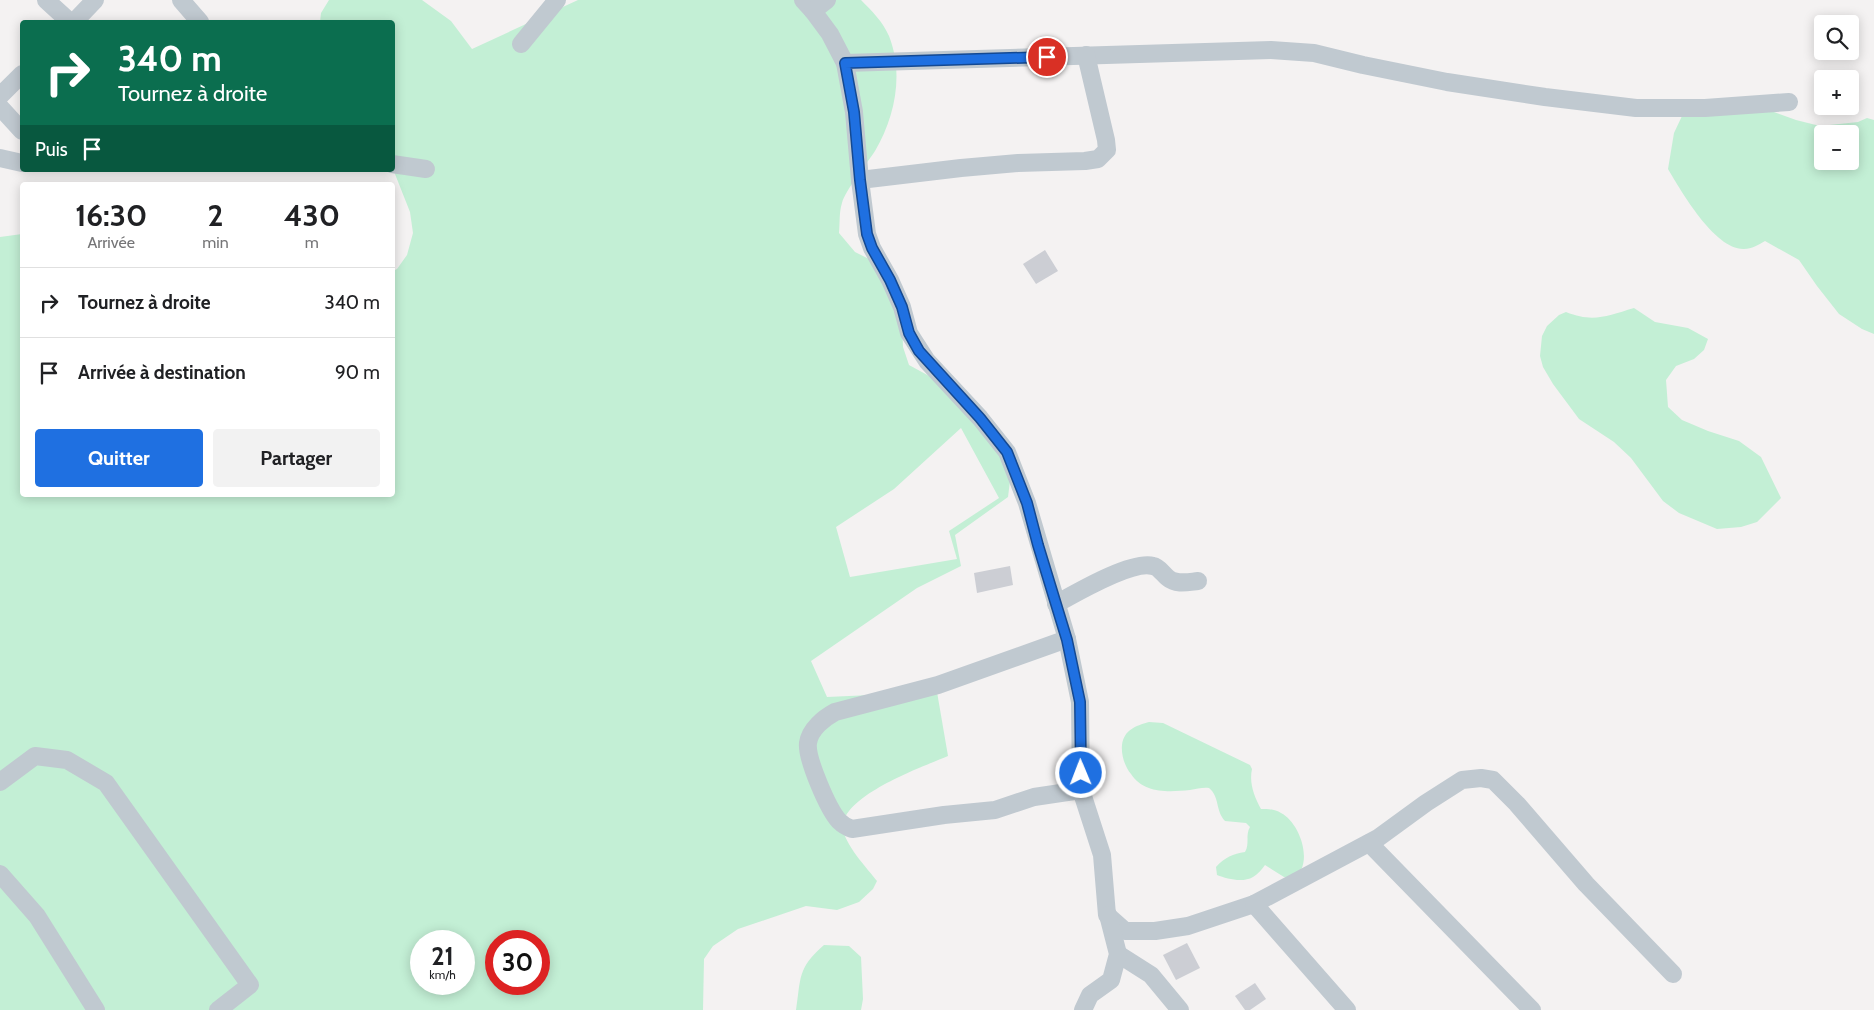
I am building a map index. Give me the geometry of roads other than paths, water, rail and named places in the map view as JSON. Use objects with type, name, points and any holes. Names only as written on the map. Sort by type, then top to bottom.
[{"type":"street","points":[[46,0],[68,20]]},
{"type":"street","points":[[76,20],[95,0]]},
{"type":"street","points":[[181,0],[198,20]]},
{"type":"street","points":[[521,44],[557,0]]},
{"type":"street","points":[[814,4],[845,63],[854,112],[867,234],[872,248],[890,280],[902,307],[909,333],[927,361],[980,418],[1007,452],[1027,503],[1067,640],[1080,702],[1081,790],[1102,855],[1108,915],[1118,954],[1111,980],[1090,995],[1083,1010]]},
{"type":"street","points":[[845,63],[1190,51],[1280,50],[1314,53],[1446,82],[1636,108],[1704,108],[1790,102]]},
{"type":"street","points":[[860,180],[961,168],[1018,163],[1085,162],[1098,159],[1107,150],[1106,140],[1086,55]]},
{"type":"street","points":[[0,96],[20,76]]},
{"type":"street","points":[[0,107],[20,129]]},
{"type":"street","points":[[0,158],[20,163]]},
{"type":"street","points":[[395,164],[426,169]]},
{"type":"street","points":[[1056,604],[1101,581],[1144,564],[1156,566],[1169,579],[1179,582],[1198,581]]},
{"type":"street","points":[[1067,640],[938,685],[835,712],[817,726],[808,742],[810,756],[822,790],[837,819],[844,826],[852,829],[944,815],[995,810],[1034,797],[1081,790]]},
{"type":"street","points":[[0,782],[35,756],[67,760],[106,783],[250,986],[218,1010]]},
{"type":"street","points":[[1108,915],[1125,931],[1155,931],[1188,926],[1254,904],[1369,843],[1462,780],[1481,778],[1493,780],[1517,804],[1586,884],[1673,974]]},
{"type":"street","points":[[1369,843],[1532,1010]]},
{"type":"street","points":[[0,874],[37,916],[96,1010]]},
{"type":"street","points":[[1254,904],[1347,1010]]},
{"type":"street","points":[[1118,954],[1151,975],[1180,1010]]}]
